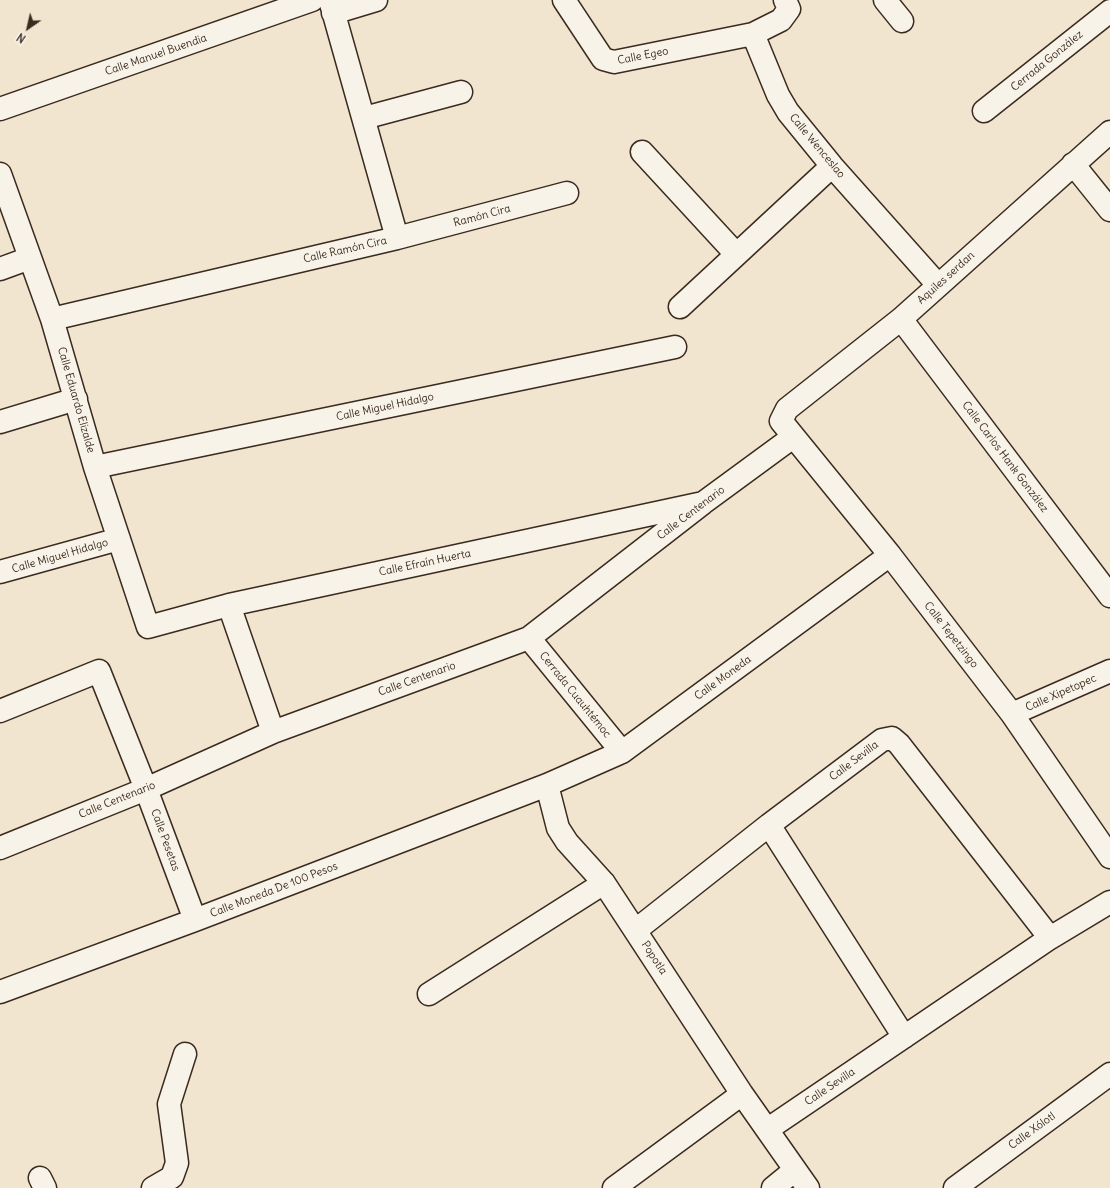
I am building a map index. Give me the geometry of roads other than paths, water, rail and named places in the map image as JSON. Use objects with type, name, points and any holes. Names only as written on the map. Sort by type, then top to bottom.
[{"type":"street","name":"Calle Manuel Buendia","points":[[0,109],[312,0]]},
{"type":"street","points":[[332,6],[376,0]]},
{"type":"street","name":"Calle Egeo","points":[[564,0],[603,59],[614,62],[753,34]]},
{"type":"street","points":[[753,34],[781,20],[789,9],[785,0]]},
{"type":"street","points":[[885,0],[902,21]]},
{"type":"street","name":"Calle Ramón Cira","points":[[52,319],[397,238],[332,6]]},
{"type":"street","name":"Cerrada González","points":[[984,111],[1110,11]]},
{"type":"street","name":"Calle Wenceslao","points":[[753,34],[778,95],[788,112],[832,166],[938,285]]},
{"type":"street","points":[[364,118],[461,92]]},
{"type":"street","name":"Aquiles serdan","points":[[787,429],[787,409],[900,318],[1110,132]]},
{"type":"street","points":[[642,152],[736,254]]},
{"type":"street","points":[[1074,164],[1110,210]]},
{"type":"street","points":[[680,307],[832,166]]},
{"type":"street","name":"Calle Eduardo Elizalde","points":[[0,174],[52,319],[95,467],[148,627]]},
{"type":"street","name":"Ramón Cira","points":[[397,238],[567,194]]},
{"type":"street","points":[[0,270],[30,258]]},
{"type":"street","name":"Calle Carlos Hank González","points":[[900,318],[1110,596]]},
{"type":"street","name":"Calle Miguel Hidalgo","points":[[95,467],[675,347]]},
{"type":"street","points":[[0,422],[76,399]]},
{"type":"street","name":"Calle Centenario","points":[[0,848],[146,789],[273,732],[529,638],[703,503],[787,429]]},
{"type":"street","name":"Calle Tepetzingo","points":[[787,429],[890,555],[1012,714],[1110,857]]},
{"type":"street","name":"Calle Efraín Huerta","points":[[148,627],[229,604],[703,503]]},
{"type":"street","name":"Calle Miguel Hidalgo","points":[[0,572],[119,539]]},
{"type":"street","name":"Calle Moneda","points":[[547,785],[622,752],[890,555]]},
{"type":"street","points":[[229,604],[273,732]]},
{"type":"street","name":"Cerrada Cuauhtémoc","points":[[529,638],[622,752]]},
{"type":"street","name":"Calle Pesetas","points":[[0,711],[99,671],[146,789],[195,920]]},
{"type":"street","name":"Calle Xipetopec","points":[[1012,714],[1109,674]]},
{"type":"street","name":"Calle Sevilla","points":[[636,930],[769,825],[882,740],[892,738],[899,744],[1050,938]]},
{"type":"street","name":"Popotla","points":[[547,785],[558,828],[567,842],[604,883],[742,1094],[808,1188]]},
{"type":"street","name":"Calle Moneda De 100 Pesos","points":[[0,992],[195,920],[547,785]]},
{"type":"street","points":[[769,825],[904,1037]]},
{"type":"street","points":[[429,994],[604,883]]},
{"type":"street","name":"Calle Sevilla","points":[[768,1129],[1050,938],[1110,902]]},
{"type":"street","points":[[153,1188],[172,1177],[177,1163],[170,1104],[185,1054]]},
{"type":"street","name":"Calle Xólotl","points":[[955,1188],[1110,1074]]},
{"type":"street","points":[[614,1188],[742,1094]]},
{"type":"street","points":[[773,1188],[795,1170]]}]
